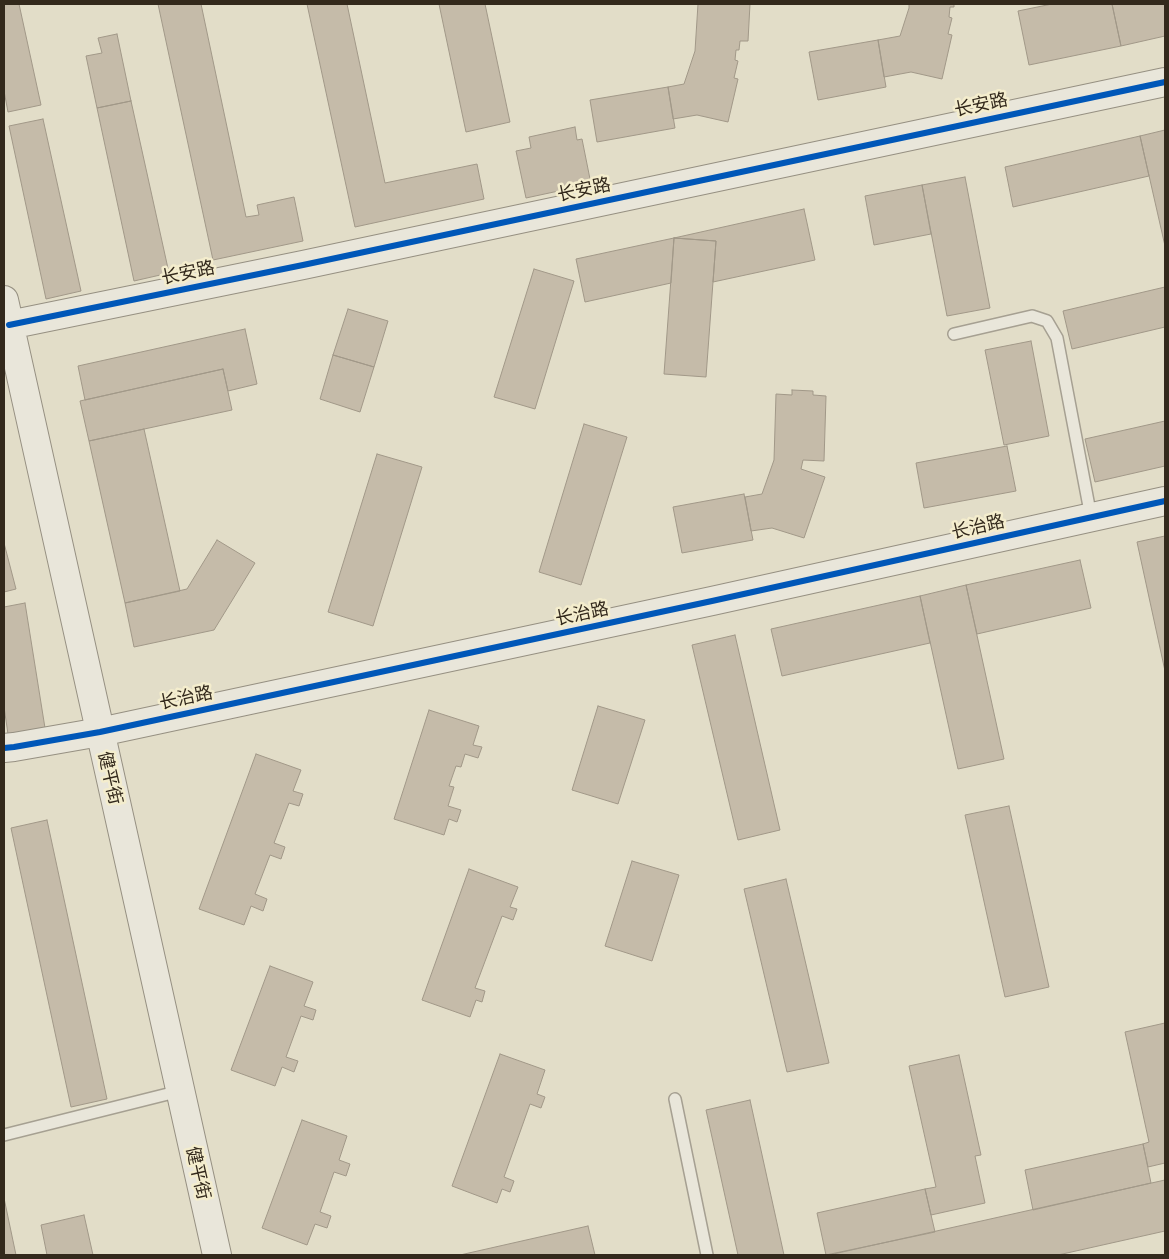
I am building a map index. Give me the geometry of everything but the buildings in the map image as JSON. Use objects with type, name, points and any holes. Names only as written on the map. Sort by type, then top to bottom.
[{"type":"street","name":"长安路","points":[[7,312],[303,265],[1165,82]]},
{"type":"street","name":"健平街","points":[[7,312],[217,1255]]},
{"type":"street","name":"长治路","points":[[4,748],[100,732],[712,601],[1165,501]]},
{"type":"lane","points":[[954,334],[1032,316],[1047,321],[1057,338],[1091,517]]},
{"type":"lane","points":[[4,1135],[180,1091]]},
{"type":"lane","points":[[675,1099],[707,1255]]},
{"type":"cycle path","points":[[9,325],[303,265],[1165,82]]},
{"type":"cycle path","points":[[4,748],[100,732],[712,601],[1165,501]]}]
